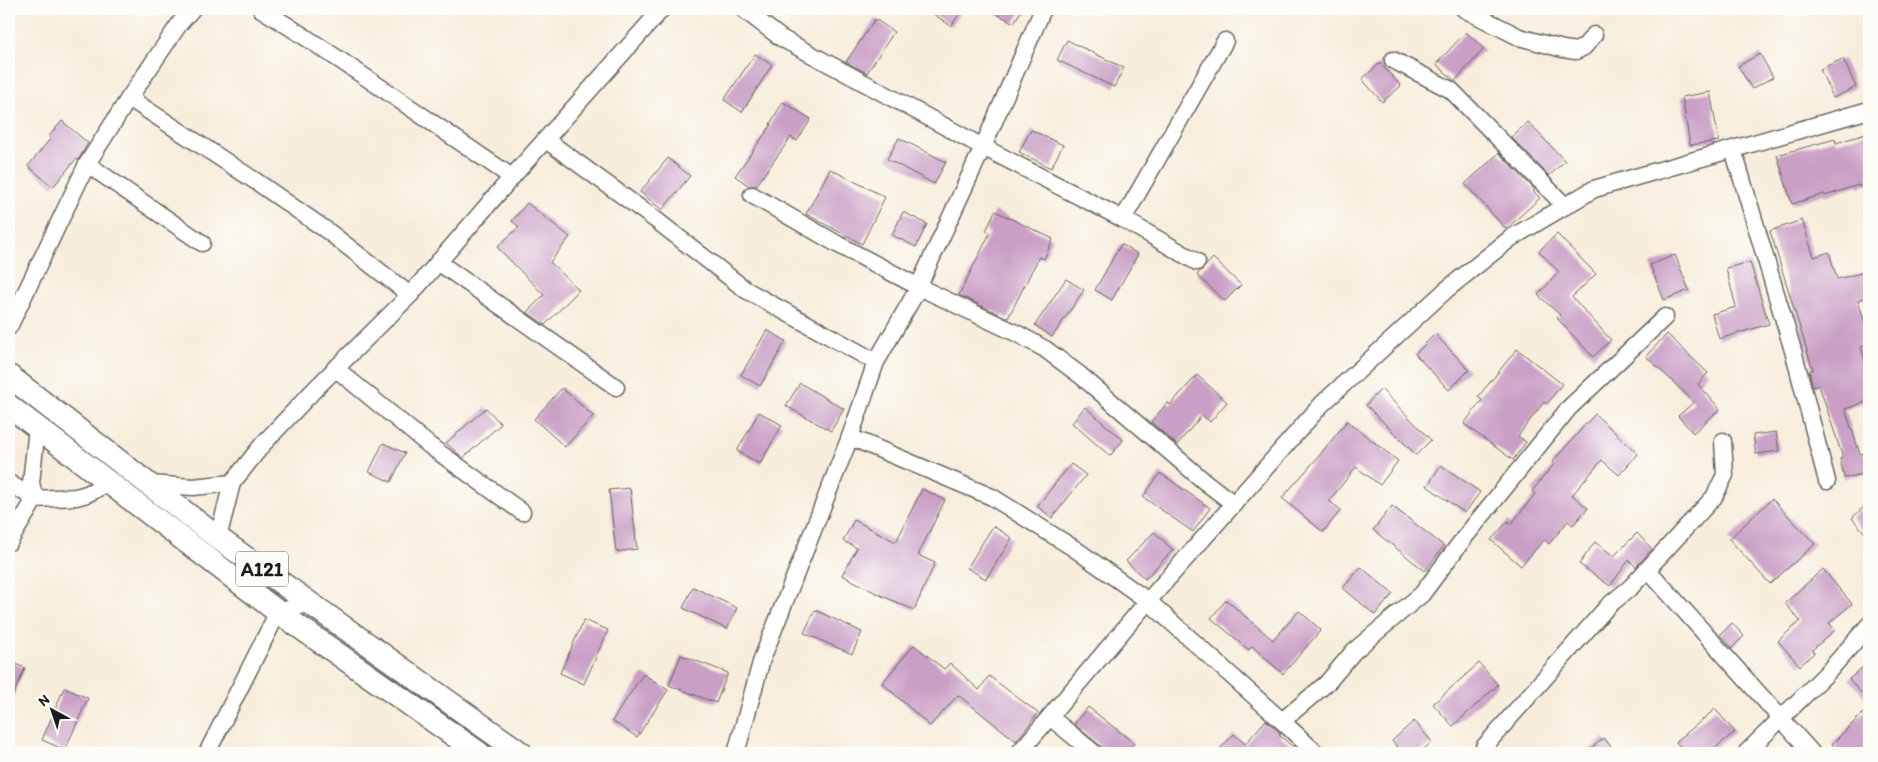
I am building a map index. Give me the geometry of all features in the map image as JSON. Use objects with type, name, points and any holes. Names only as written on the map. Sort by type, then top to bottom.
[{"type":"highway","name":"A121","points":[[9,376],[218,538],[521,753]]},
{"type":"highway","name":"A121","points":[[9,406],[278,612],[479,753]]},
{"type":"street","points":[[9,328],[87,164],[129,98],[180,23],[192,9]]},
{"type":"street","points":[[261,9],[329,51],[378,87],[512,177]]},
{"type":"street","points":[[218,538],[232,483],[263,444],[410,295],[662,9]]},
{"type":"street","points":[[743,9],[781,38],[983,147],[1123,219],[1197,262]]},
{"type":"street","points":[[736,753],[762,659],[850,437],[876,362],[919,287],[1043,9]]},
{"type":"street","points":[[1464,9],[1519,37],[1563,49],[1576,51],[1584,47],[1594,35]]},
{"type":"street","points":[[1123,219],[1225,41]]},
{"type":"street","points":[[1393,60],[1451,90],[1565,206]]},
{"type":"street","points":[[129,98],[329,232],[410,295]]},
{"type":"street","points":[[1018,753],[1148,601],[1333,392],[1439,296],[1511,238],[1594,189],[1869,110]]},
{"type":"street","points":[[546,140],[656,220],[746,290],[876,362]]},
{"type":"street","points":[[1732,149],[1794,354],[1827,481]]},
{"type":"street","points":[[87,164],[202,243]]},
{"type":"street","points":[[752,195],[919,287],[1045,348],[1087,380],[1204,481],[1234,504]]},
{"type":"street","points":[[438,262],[616,386]]},
{"type":"street","points":[[1282,721],[1327,683],[1354,651],[1422,594],[1464,538],[1569,408],[1665,317]]},
{"type":"street","points":[[336,368],[430,446],[522,512]]},
{"type":"street","points":[[9,542],[35,499],[31,483],[36,428]]},
{"type":"street","points":[[850,437],[992,497],[1075,549],[1148,601],[1316,753]]},
{"type":"street","points":[[1484,746],[1608,606],[1631,588],[1714,497],[1725,476],[1723,441]]},
{"type":"street","points":[[9,483],[35,499],[76,497],[87,494],[108,483]]},
{"type":"street","points":[[148,484],[193,487],[232,483]]},
{"type":"street","points":[[1647,569],[1812,753]]},
{"type":"street","points":[[207,753],[278,612],[310,603]]},
{"type":"street","points":[[1746,753],[1828,672],[1869,625]]},
{"type":"street","points":[[1050,717],[1094,753]]},
{"type":"building","points":[[926,9],[963,9],[951,26]]},
{"type":"building","points":[[987,9],[1022,9],[1014,23]]},
{"type":"building","points":[[875,19],[894,32],[867,73],[846,62]]},
{"type":"building","points":[[1466,32],[1484,49],[1455,81],[1436,64]]},
{"type":"building","points":[[1067,40],[1124,68],[1114,87],[1057,60]]},
{"type":"building","points":[[755,54],[772,65],[742,112],[724,100]]},
{"type":"building","points":[[1760,54],[1773,77],[1752,89],[1738,66]]},
{"type":"building","points":[[1843,59],[1856,87],[1833,98],[1820,69]]},
{"type":"building","points":[[1380,63],[1401,86],[1382,102],[1362,79]]},
{"type":"building","points":[[1710,92],[1719,141],[1690,145],[1682,97]]},
{"type":"building","points":[[783,102],[811,119],[797,141],[791,137],[756,186],[749,186],[735,176],[771,125]]},
{"type":"building","points":[[62,121],[88,143],[78,160],[76,159],[53,187],[28,166]]},
{"type":"building","points":[[1528,122],[1565,161],[1549,176],[1511,137]]},
{"type":"building","points":[[1031,130],[1063,145],[1051,168],[1019,152]]},
{"type":"building","points":[[1869,133],[1869,184],[1859,187],[1858,185],[1792,204],[1777,155],[1835,139],[1836,143]]},
{"type":"building","points":[[899,138],[946,162],[934,184],[887,159]]},
{"type":"building","points":[[1499,153],[1535,190],[1533,191],[1540,198],[1506,229],[1465,184]]},
{"type":"building","points":[[668,158],[690,176],[662,210],[640,192]]},
{"type":"building","points":[[830,169],[885,197],[862,244],[806,214]]},
{"type":"building","points":[[527,203],[570,237],[550,262],[579,290],[545,325],[527,312],[544,295],[497,247],[519,227],[512,221]]},
{"type":"building","points":[[995,211],[1053,239],[1044,259],[1039,257],[1008,318],[959,295],[990,233],[986,231]]},
{"type":"building","points":[[903,212],[927,224],[916,247],[892,235]]},
{"type":"building","points":[[1802,220],[1814,257],[1829,252],[1837,279],[1869,271],[1869,297],[1858,300],[1869,336],[1869,345],[1861,347],[1869,376],[1869,401],[1845,409],[1860,454],[1869,452],[1869,473],[1844,478],[1840,458],[1843,458],[1819,385],[1813,387],[1809,371],[1813,370],[1770,231]]},
{"type":"building","points":[[1557,234],[1596,274],[1572,297],[1611,340],[1593,357],[1557,318],[1560,315],[1538,295],[1559,272],[1539,251]]},
{"type":"building","points":[[1121,244],[1138,254],[1112,300],[1095,290]]},
{"type":"building","points":[[1675,255],[1689,290],[1664,300],[1650,265]]},
{"type":"building","points":[[1213,258],[1241,285],[1225,301],[1197,275]]},
{"type":"building","points":[[1750,262],[1769,324],[1719,339],[1712,314],[1736,307],[1726,268]]},
{"type":"building","points":[[1066,279],[1084,290],[1052,337],[1035,325]]},
{"type":"building","points":[[767,330],[786,341],[760,386],[741,375]]},
{"type":"building","points":[[1435,334],[1469,370],[1449,390],[1415,354]]},
{"type":"building","points":[[1667,334],[1708,373],[1698,384],[1720,409],[1693,433],[1678,416],[1694,402],[1646,356]]},
{"type":"building","points":[[1517,349],[1562,384],[1547,404],[1544,402],[1518,436],[1526,442],[1513,460],[1464,424],[1482,400],[1478,397]]},
{"type":"building","points":[[1197,375],[1227,402],[1210,422],[1202,415],[1177,445],[1151,422],[1168,402],[1170,405]]},
{"type":"building","points":[[800,383],[844,409],[831,431],[786,406]]},
{"type":"building","points":[[562,388],[593,416],[565,447],[534,419]]},
{"type":"building","points":[[1381,389],[1431,440],[1416,455],[1366,405]]},
{"type":"building","points":[[1085,407],[1123,440],[1110,456],[1072,423]]},
{"type":"building","points":[[486,408],[501,424],[463,458],[446,443]]},
{"type":"building","points":[[759,412],[782,425],[760,464],[737,451]]},
{"type":"building","points":[[1595,414],[1638,454],[1619,475],[1602,460],[1572,495],[1588,508],[1573,525],[1568,521],[1549,544],[1544,540],[1521,566],[1491,540],[1508,521],[1511,524],[1535,494],[1532,491],[1554,464],[1552,462]]},
{"type":"building","points":[[1347,421],[1398,461],[1380,485],[1356,467],[1329,501],[1341,510],[1323,532],[1282,498]]},
{"type":"building","points":[[1776,432],[1779,451],[1756,454],[1753,435]]},
{"type":"building","points":[[383,443],[405,453],[391,482],[369,472]]},
{"type":"building","points":[[1071,464],[1086,475],[1052,518],[1037,506]]},
{"type":"building","points":[[1441,465],[1480,492],[1465,513],[1427,486]]},
{"type":"building","points":[[1160,473],[1210,508],[1193,532],[1143,497]]},
{"type":"building","points":[[630,488],[637,549],[616,552],[609,490]]},
{"type":"building","points":[[922,489],[945,500],[918,555],[935,563],[914,610],[842,575],[857,548],[843,541],[854,520],[896,542]]},
{"type":"building","points":[[1772,499],[1815,544],[1770,584],[1729,539]]},
{"type":"building","points":[[1869,502],[1869,538],[1852,518]]},
{"type":"building","points":[[1392,506],[1444,546],[1425,571],[1373,530]]},
{"type":"building","points":[[993,526],[1012,538],[986,579],[967,568]]},
{"type":"building","points":[[1154,532],[1173,550],[1145,579],[1126,561]]},
{"type":"building","points":[[1637,533],[1652,549],[1636,567],[1629,560],[1610,586],[1579,564],[1595,542],[1614,556]]},
{"type":"building","points":[[1361,567],[1393,594],[1375,615],[1343,588]]},
{"type":"building","points":[[1823,569],[1852,604],[1829,623],[1835,630],[1812,650],[1814,653],[1800,666],[1778,641],[1800,621],[1785,603]]},
{"type":"building","points":[[693,587],[737,608],[727,629],[683,608]]},
{"type":"building","points":[[1226,600],[1273,640],[1299,611],[1321,630],[1283,674],[1252,646],[1249,650],[1211,618]]},
{"type":"building","points":[[815,610],[862,632],[852,654],[804,633]]},
{"type":"building","points":[[584,620],[608,630],[584,684],[560,673]]},
{"type":"building","points":[[1732,623],[1744,636],[1732,648],[1720,635]]},
{"type":"building","points":[[914,645],[944,669],[950,663],[979,690],[989,676],[1038,713],[1016,741],[958,695],[930,726],[882,683]]},
{"type":"building","points":[[681,655],[728,673],[716,703],[669,685]]},
{"type":"building","points":[[9,661],[25,668],[9,705]]},
{"type":"building","points":[[1869,662],[1869,702],[1849,679]]},
{"type":"building","points":[[1479,663],[1498,685],[1453,726],[1433,704]]},
{"type":"building","points":[[643,674],[668,690],[637,737],[612,721]]},
{"type":"building","points":[[64,688],[88,698],[65,750],[42,740]]},
{"type":"building","points":[[1088,707],[1134,743],[1126,753],[1109,753],[1074,724]]},
{"type":"building","points":[[1869,707],[1869,745],[1860,753],[1841,753],[1832,744]]},
{"type":"building","points":[[1715,709],[1735,732],[1709,753],[1686,753],[1676,742]]},
{"type":"building","points":[[1266,720],[1281,734],[1279,735],[1300,753],[1216,753],[1234,734],[1245,744]]},
{"type":"building","points":[[1414,721],[1432,742],[1419,753],[1403,753],[1392,741]]},
{"type":"building","points":[[1604,738],[1616,753],[1585,753]]}]
